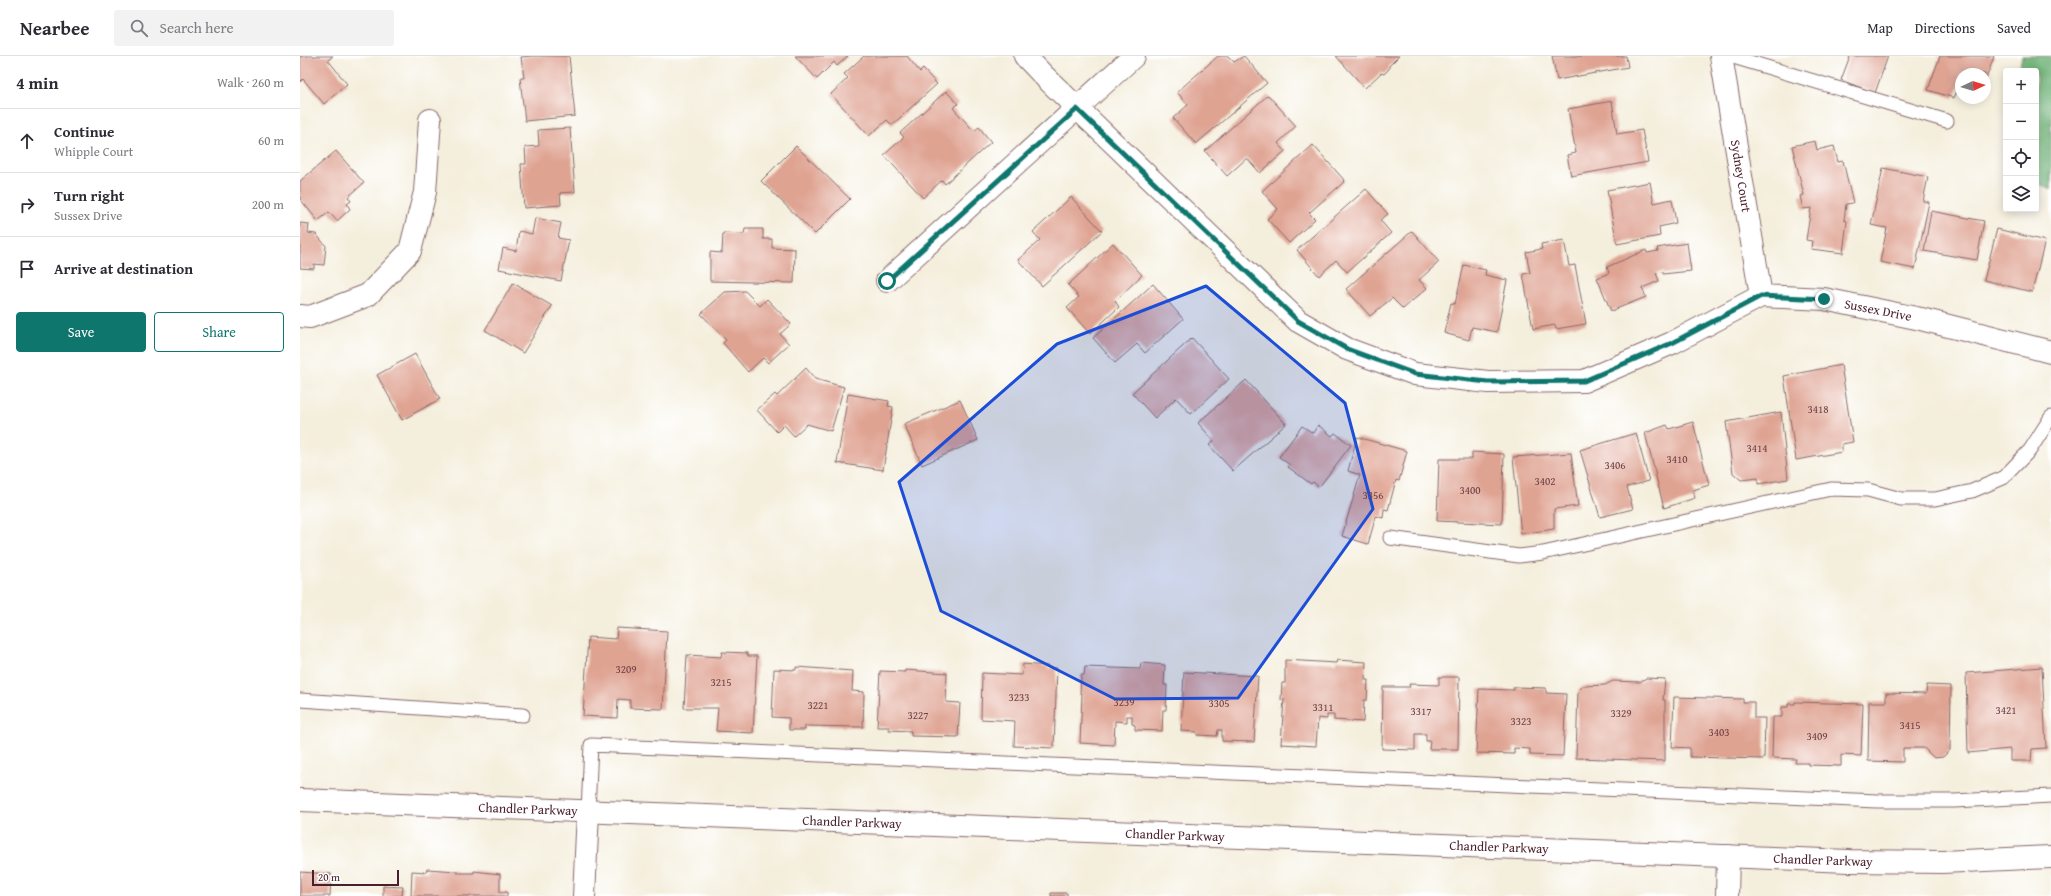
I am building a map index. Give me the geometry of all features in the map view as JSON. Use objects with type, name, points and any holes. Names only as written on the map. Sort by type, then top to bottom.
[{"type":"street","points":[[1025,56],[1077,109],[1298,321],[1347,349],[1415,374],[1488,382],[1584,381],[1672,343],[1761,296]]},
{"type":"street","points":[[887,281],[1134,56]]},
{"type":"street","name":"Sydney Court","points":[[1722,56],[1761,296]]},
{"type":"street","points":[[300,316],[310,317],[368,295],[410,251],[425,192],[430,120]]},
{"type":"street","name":"Sussex Drive","points":[[1761,296],[1824,299],[1921,319],[2051,352]]},
{"type":"street","name":"Chandler Parkway","points":[[300,800],[1849,861],[1934,862],[2051,857]]},
{"type":"street","points":[[584,896],[588,812]]},
{"type":"street","points":[[1727,896],[1728,856]]},
{"type":"lane","points":[[1730,56],[1947,121]]},
{"type":"lane","points":[[1390,538],[1519,556],[1543,553],[1831,490],[1868,490],[1901,499],[1935,499],[1972,491],[2003,478],[2030,450],[2051,417]]},
{"type":"lane","points":[[300,700],[523,715]]},
{"type":"lane","points":[[588,812],[591,745],[1877,801],[1954,801],[2051,796]]},
{"type":"highlighted area","points":[[1206,286],[1345,403],[1373,509],[1238,698],[1115,699],[941,611],[899,482],[1057,344]]},
{"type":"green space","points":[[2022,56],[2051,56],[2051,189],[2039,184],[2039,68],[2020,68]]},
{"type":"building","points":[[300,56],[333,56],[328,60],[347,84],[324,104],[303,79],[300,82]]},
{"type":"building","points":[[569,56],[575,116],[525,121],[520,78],[524,78],[521,57]]},
{"type":"building","points":[[795,56],[848,56],[837,66],[834,62],[817,79]]},
{"type":"building","points":[[864,56],[907,56],[920,72],[923,69],[937,84],[892,125],[887,120],[869,136],[831,94],[848,78],[844,74]]},
{"type":"building","points":[[1218,56],[1228,56],[1234,62],[1244,56],[1267,83],[1196,144],[1173,118],[1188,105],[1177,92]]},
{"type":"building","points":[[1336,56],[1399,56],[1389,66],[1389,69],[1384,74],[1381,73],[1365,88]]},
{"type":"building","points":[[1552,56],[1626,56],[1628,67],[1557,80]]},
{"type":"building","points":[[1850,56],[1888,56],[1875,93],[1841,80]]},
{"type":"building","points":[[1940,56],[1994,56],[1990,68],[1955,68],[1954,98],[1928,90]]},
{"type":"building","points":[[946,91],[958,104],[953,108],[974,131],[979,127],[991,142],[945,184],[942,180],[923,198],[884,155],[904,137],[900,133]]},
{"type":"building","points":[[1268,95],[1296,126],[1278,143],[1285,151],[1260,173],[1247,158],[1227,176],[1205,151]]},
{"type":"building","points":[[1612,101],[1617,134],[1642,130],[1648,162],[1571,176],[1567,155],[1576,153],[1568,109]]},
{"type":"building","points":[[570,128],[575,192],[560,193],[561,205],[524,208],[521,164],[526,164],[525,147],[539,146],[538,130]]},
{"type":"building","points":[[1815,141],[1817,150],[1834,146],[1838,162],[1843,161],[1853,203],[1846,204],[1844,220],[1847,221],[1843,253],[1811,249],[1812,241],[1806,240],[1811,208],[1803,209],[1800,196],[1804,195],[1792,146]]},
{"type":"building","points":[[1313,145],[1345,181],[1309,213],[1315,219],[1289,243],[1267,219],[1278,209],[1262,191]]},
{"type":"building","points":[[796,146],[850,199],[815,234],[761,181]]},
{"type":"building","points":[[336,151],[364,183],[348,197],[351,201],[347,204],[350,209],[337,221],[329,212],[318,221],[300,199],[300,181]]},
{"type":"building","points":[[1883,168],[1928,177],[1923,201],[1929,202],[1915,269],[1880,262],[1887,228],[1871,225]]},
{"type":"building","points":[[1650,182],[1654,203],[1672,199],[1676,223],[1659,227],[1660,236],[1617,244],[1607,190]]},
{"type":"building","points":[[1366,189],[1388,214],[1380,220],[1391,233],[1347,272],[1336,260],[1319,276],[1297,250]]},
{"type":"building","points":[[1071,197],[1102,231],[1042,286],[1018,260],[1040,240],[1033,232]]},
{"type":"building","points":[[1931,211],[1984,221],[1977,260],[1924,251]]},
{"type":"building","points":[[535,218],[561,223],[558,238],[569,240],[561,281],[499,269],[503,248],[516,251],[519,231],[532,234]]},
{"type":"building","points":[[300,223],[309,224],[308,233],[316,234],[326,246],[324,265],[314,264],[314,269],[300,268]]},
{"type":"building","points":[[745,229],[763,229],[763,239],[772,239],[772,248],[795,249],[794,283],[710,281],[710,252],[722,253],[723,233],[744,234]]},
{"type":"building","points":[[1997,229],[2045,241],[2032,292],[1984,280]]},
{"type":"building","points":[[1412,231],[1439,262],[1419,280],[1427,288],[1403,309],[1392,298],[1370,316],[1346,289]]},
{"type":"building","points":[[1564,240],[1569,266],[1575,265],[1586,324],[1556,329],[1555,325],[1533,329],[1523,274],[1530,273],[1526,252],[1542,249],[1541,244]]},
{"type":"building","points":[[1113,243],[1142,275],[1115,301],[1119,307],[1090,334],[1067,308],[1079,297],[1068,285]]},
{"type":"building","points":[[1687,243],[1691,271],[1663,274],[1663,272],[1656,273],[1659,281],[1642,288],[1646,297],[1611,311],[1597,278],[1609,273],[1607,267],[1646,250],[1647,253],[1658,251],[1657,248]]},
{"type":"building","points":[[1464,265],[1486,270],[1485,275],[1507,280],[1497,332],[1472,327],[1469,340],[1444,333],[1451,303],[1455,304]]},
{"type":"building","points":[[513,283],[552,306],[523,353],[485,330]]},
{"type":"building","points":[[1153,284],[1183,319],[1145,353],[1137,344],[1115,363],[1093,338]]},
{"type":"building","points":[[745,291],[760,306],[767,299],[791,324],[780,334],[789,344],[768,363],[763,358],[748,372],[723,343],[726,340],[701,314],[725,292]]},
{"type":"building","points":[[1192,338],[1229,379],[1191,414],[1176,398],[1155,418],[1132,393]]},
{"type":"building","points":[[415,354],[440,399],[402,420],[377,375]]},
{"type":"building","points":[[1841,365],[1853,442],[1842,444],[1842,452],[1796,460],[1784,376]]},
{"type":"building","points":[[806,368],[815,379],[844,387],[831,431],[807,424],[794,436],[784,425],[777,432],[757,410],[775,394],[777,396]]},
{"type":"building","points":[[1246,380],[1286,424],[1233,471],[1209,445],[1214,441],[1198,423]]},
{"type":"building","points":[[848,394],[889,401],[888,406],[893,407],[883,470],[837,463]]},
{"type":"building","points":[[960,400],[978,440],[922,465],[904,424]]},
{"type":"building","points":[[1781,412],[1788,479],[1758,484],[1758,478],[1741,480],[1733,473],[1726,422]]},
{"type":"building","points":[[1693,422],[1709,485],[1693,490],[1695,498],[1664,508],[1645,433],[1667,425],[1669,429]]},
{"type":"building","points":[[1318,425],[1332,436],[1335,433],[1351,445],[1319,487],[1313,482],[1311,484],[1288,467],[1290,465],[1279,457],[1302,426],[1313,433]]},
{"type":"building","points":[[1636,433],[1649,481],[1627,487],[1633,509],[1600,517],[1580,450]]},
{"type":"building","points":[[1357,437],[1407,451],[1399,481],[1396,480],[1388,510],[1384,509],[1383,518],[1376,516],[1368,544],[1342,536],[1360,475],[1348,471]]},
{"type":"building","points":[[1472,452],[1504,454],[1502,524],[1437,521],[1439,459],[1472,459]]},
{"type":"building","points":[[1571,453],[1578,506],[1554,509],[1554,529],[1521,534],[1513,457]]},
{"type":"building","points":[[617,628],[667,631],[663,709],[630,708],[630,700],[618,699],[617,718],[583,716],[588,637],[616,639]]},
{"type":"building","points":[[722,652],[747,653],[748,656],[757,656],[753,733],[716,731],[718,708],[684,708],[687,655],[721,657]]},
{"type":"building","points":[[1285,660],[1336,663],[1337,660],[1366,662],[1365,680],[1368,680],[1367,700],[1364,700],[1363,722],[1334,720],[1334,715],[1327,715],[1327,719],[1318,718],[1316,746],[1281,744],[1284,699],[1281,700],[1282,683],[1285,683]]},
{"type":"building","points":[[1141,663],[1165,665],[1164,685],[1167,685],[1166,710],[1163,710],[1162,731],[1135,730],[1135,725],[1132,724],[1132,716],[1127,716],[1127,722],[1115,721],[1114,745],[1080,743],[1082,694],[1080,694],[1081,675],[1084,675],[1085,667],[1140,669]]},
{"type":"building","points":[[1023,664],[1057,668],[1054,748],[1014,746],[1015,721],[981,719],[982,673],[1022,675]]},
{"type":"building","points":[[796,667],[853,671],[852,691],[864,692],[863,727],[805,726],[805,730],[789,730],[789,718],[772,717],[774,669],[796,670]]},
{"type":"building","points":[[2042,667],[2046,748],[2032,749],[2031,761],[2010,761],[2010,749],[1968,753],[1966,673]]},
{"type":"building","points":[[905,670],[947,673],[946,702],[960,703],[958,737],[911,736],[911,731],[889,730],[889,727],[877,727],[880,671],[905,672]]},
{"type":"building","points":[[1184,672],[1258,676],[1254,742],[1222,741],[1222,730],[1218,730],[1217,736],[1197,735],[1197,732],[1181,731]]},
{"type":"building","points":[[1439,677],[1459,677],[1458,749],[1429,749],[1430,741],[1426,741],[1426,734],[1415,734],[1415,750],[1382,749],[1383,687],[1410,687],[1409,684],[1439,685]]},
{"type":"building","points":[[1646,678],[1665,679],[1663,700],[1665,700],[1665,761],[1576,758],[1578,691],[1583,686],[1605,685],[1613,681],[1640,682]]},
{"type":"building","points":[[1927,685],[1951,686],[1950,750],[1943,757],[1934,758],[1924,748],[1903,748],[1903,762],[1868,761],[1869,702],[1886,702],[1886,693],[1926,694]]},
{"type":"building","points":[[1514,687],[1546,688],[1546,693],[1566,694],[1563,756],[1530,755],[1530,749],[1514,748],[1514,754],[1476,753],[1479,689],[1514,690]]},
{"type":"building","points":[[1674,697],[1743,699],[1743,702],[1754,702],[1754,718],[1765,718],[1764,759],[1690,757],[1690,748],[1672,747]]},
{"type":"building","points":[[1795,702],[1863,704],[1861,756],[1841,755],[1841,766],[1808,765],[1808,763],[1795,763],[1796,759],[1772,758],[1773,717],[1782,717],[1782,707],[1788,707],[1788,704],[1795,704]]},
{"type":"building","points":[[427,869],[457,871],[457,873],[474,873],[474,871],[500,874],[500,892],[507,892],[507,896],[411,896],[412,871],[426,872]]},
{"type":"building","points":[[300,872],[331,874],[330,896],[300,896]]},
{"type":"building","points":[[383,886],[403,887],[402,896],[383,896]]},
{"type":"building","points":[[1051,893],[1067,893],[1067,896],[1051,896]]},
{"type":"route","points":[[887,281],[1077,109],[1298,321],[1347,349],[1415,374],[1488,382],[1584,381],[1672,343],[1761,296],[1824,299]]}]
